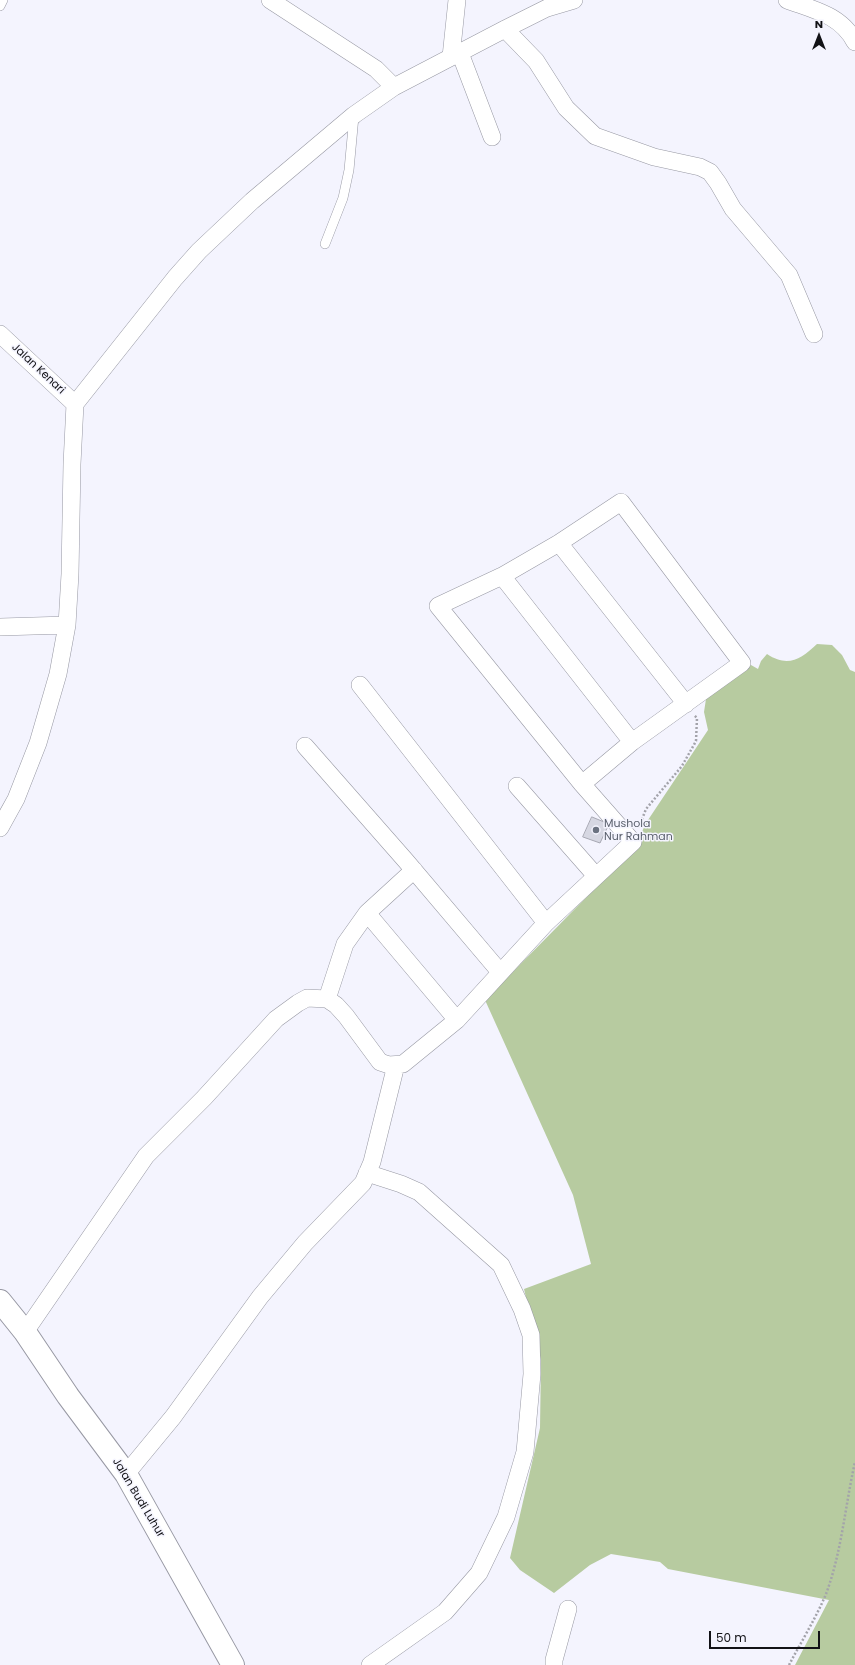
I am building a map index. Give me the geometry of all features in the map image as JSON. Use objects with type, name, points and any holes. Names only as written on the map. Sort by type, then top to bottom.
[{"type":"main road","name":"Jalan Budi Luhur","points":[[0,1301],[25,1332],[68,1396],[126,1474],[233,1665]]},
{"type":"street","points":[[270,0],[376,69],[394,87]]},
{"type":"street","points":[[457,0],[456,55],[492,137]]},
{"type":"street","points":[[0,828],[16,799],[38,743],[58,674],[67,625],[75,404],[175,278],[199,251],[252,202],[354,115],[394,87],[505,28],[547,8],[574,0]]},
{"type":"street","points":[[787,0],[818,11],[837,20],[849,30],[855,42]]},
{"type":"street","points":[[505,28],[536,61],[554,86],[566,108],[595,136],[654,157],[700,166],[714,177],[733,209],[789,274],[814,334]]},
{"type":"street","name":"Jalan Kenari","points":[[0,334],[75,404]]},
{"type":"street","points":[[25,1332],[146,1156],[204,1098],[276,1019],[307,998],[327,999],[336,1005],[346,1016],[380,1062],[396,1065],[411,1059],[457,1020],[546,923],[632,842],[582,784],[438,606],[502,576],[559,543],[621,502],[742,663],[632,742],[582,784]]},
{"type":"street","points":[[559,543],[686,704]]},
{"type":"street","points":[[502,576],[632,742]]},
{"type":"street","points":[[0,627],[67,625]]},
{"type":"street","points":[[360,685],[546,923]]},
{"type":"street","points":[[305,746],[414,870],[500,972]]},
{"type":"street","points":[[517,786],[596,876]]},
{"type":"street","points":[[327,999],[345,944],[367,914],[414,870]]},
{"type":"street","points":[[367,914],[457,1020]]},
{"type":"street","points":[[126,1474],[173,1417],[260,1297],[305,1243],[363,1183],[372,1162],[396,1065]]},
{"type":"street","points":[[368,1173],[401,1184],[418,1192],[502,1265],[522,1309],[531,1335],[532,1374],[525,1452],[506,1517],[479,1573],[445,1612],[370,1665]]},
{"type":"street","points":[[554,1665],[554,1660],[568,1609]]},
{"type":"lane","points":[[0,6],[3,0]]},
{"type":"lane","points":[[325,244],[343,198],[349,170],[354,115]]},
{"type":"path","points":[[632,842],[646,809],[682,766],[696,741],[697,718],[686,704]]},
{"type":"path","points":[[789,1665],[826,1593],[843,1535],[848,1496],[855,1462]]},
{"type":"green space","points":[[817,644],[832,645],[842,655],[850,670],[855,672],[855,1665],[795,1665],[829,1600],[668,1569],[660,1562],[611,1554],[590,1565],[554,1593],[520,1570],[510,1558],[540,1428],[541,1360],[524,1289],[591,1264],[573,1195],[485,1000],[634,849],[646,823],[708,730],[704,712],[706,699],[751,665],[758,669],[761,661],[767,654],[781,660],[794,660],[805,654]]},
{"type":"building","name":"Mushola Nur Rahman","points":[[592,817],[609,824],[600,843],[583,837]]},
{"type":"place","name":"Mushola Nur Rahman","points":[[596,830]]}]
